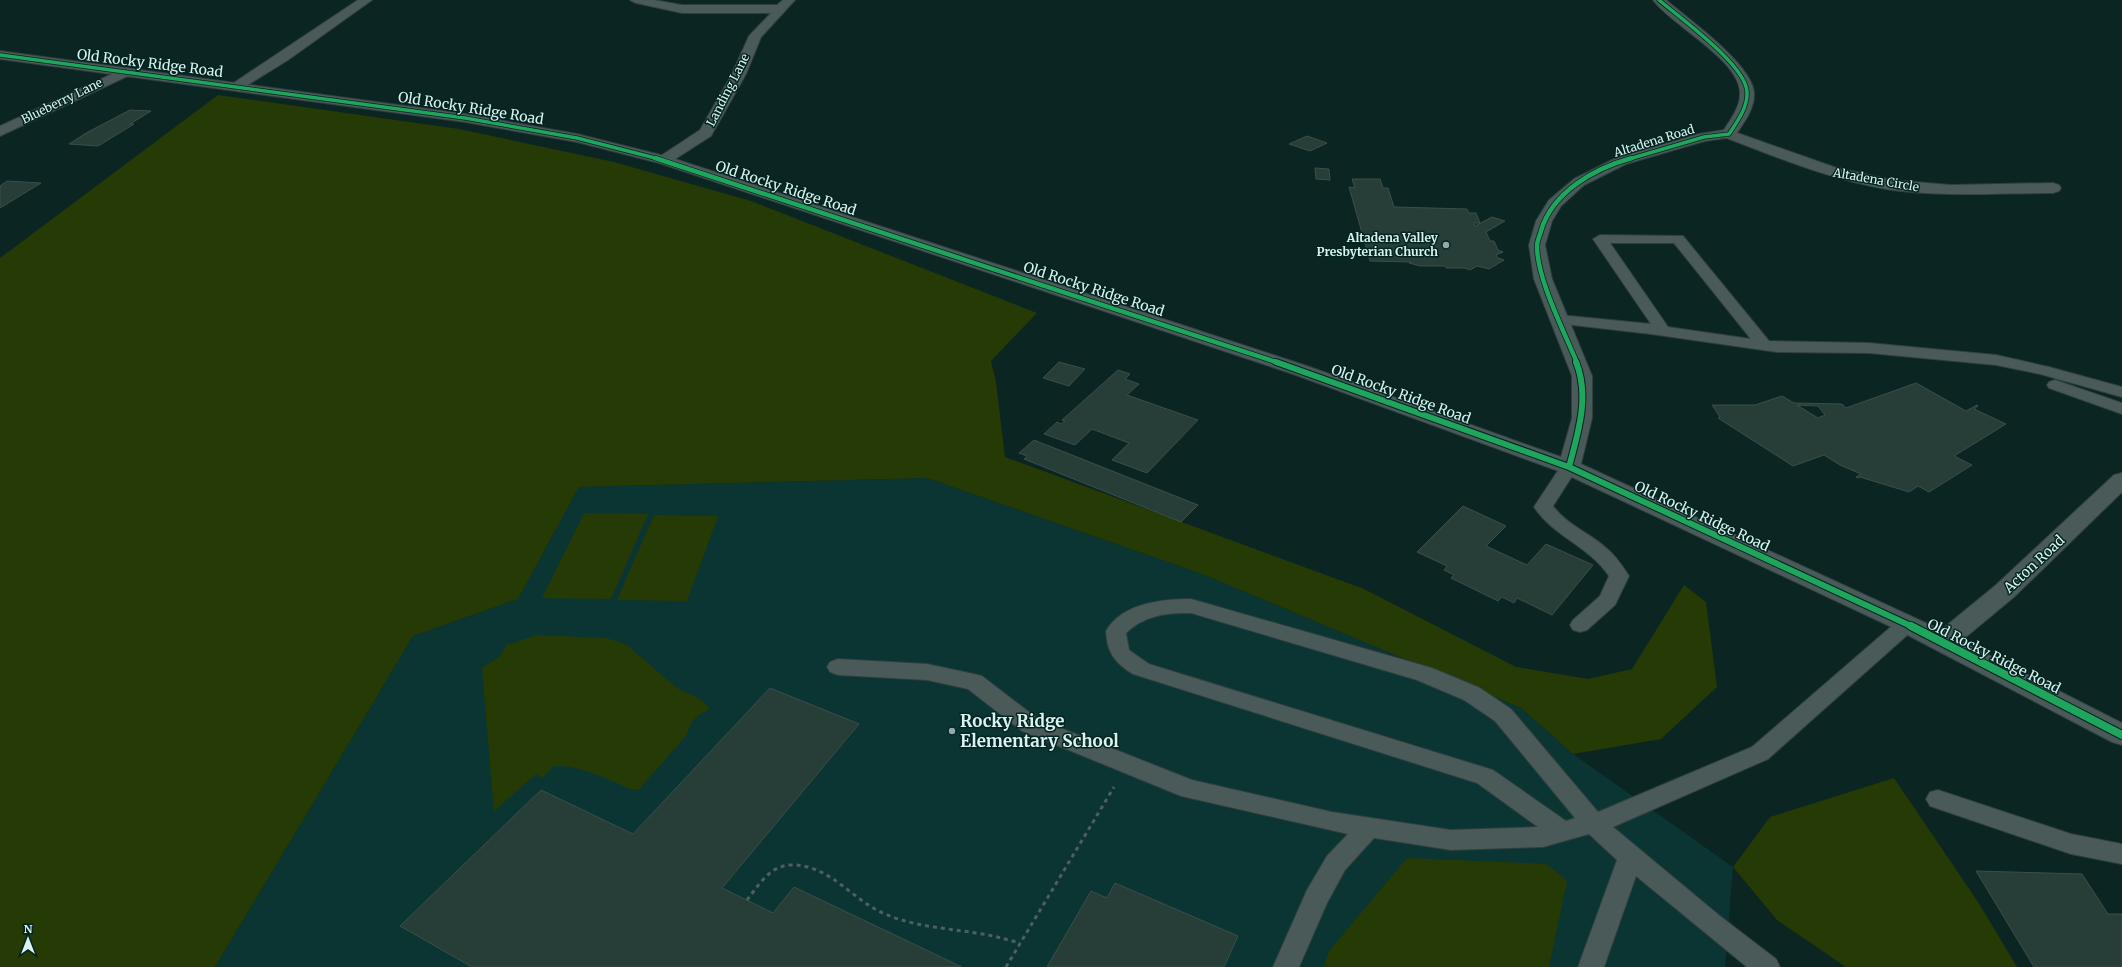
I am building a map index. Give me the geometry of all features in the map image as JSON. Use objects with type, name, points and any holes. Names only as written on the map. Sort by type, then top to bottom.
[{"type":"street","points":[[236,86],[283,57],[366,0]]},
{"type":"street","name":"Landing Lane","points":[[636,0],[682,9],[786,5]]},
{"type":"street","points":[[1659,0],[1732,64],[1746,87],[1744,108],[1729,134]]},
{"type":"street","name":"Landing Lane","points":[[664,160],[706,133],[739,74],[754,36],[786,5]]},
{"type":"street","name":"Old Rocky Ridge Road","points":[[0,55],[236,86],[540,131],[613,146],[664,160],[1306,372],[1569,467],[1906,624],[2122,735]]},
{"type":"street","name":"Blueberry Lane","points":[[0,132],[125,72]]},
{"type":"street","name":"Altadena Circle","points":[[1729,134],[1827,171],[1891,185],[1925,189],[2053,188]]},
{"type":"street","name":"Altadena Road","points":[[1569,467],[1582,418],[1582,376],[1543,279],[1537,245],[1544,221],[1555,203],[1579,182],[1621,161],[1704,137],[1729,134]]},
{"type":"street","name":"Acton Road","points":[[1942,643],[2005,591],[2122,480]]},
{"type":"lane","points":[[1663,331],[1600,239],[1678,239],[1764,345]]},
{"type":"lane","points":[[1560,320],[1663,331],[1778,347],[1869,348],[1996,360],[2043,370],[2122,392]]},
{"type":"lane","points":[[1962,356],[2122,409]]},
{"type":"lane","points":[[1569,467],[1543,507],[1556,523],[1598,549],[1611,561],[1620,576],[1608,600],[1580,625]]},
{"type":"lane","points":[[1562,831],[1485,776],[1141,669],[1125,660],[1117,649],[1116,631],[1128,619],[1145,611],[1171,606],[1191,606],[1424,674],[1472,694],[1503,715],[1592,822],[1630,857],[1710,924],[1767,967]]},
{"type":"lane","points":[[838,667],[927,672],[974,682],[1030,725],[1189,790],[1332,822],[1451,840],[1543,837],[1610,818],[1760,753],[1906,624]]},
{"type":"lane","points":[[1938,799],[2072,844],[2122,854]]},
{"type":"lane","points":[[1286,967],[1316,898],[1336,863],[1370,827]]},
{"type":"lane","points":[[1591,967],[1630,857]]},
{"type":"path","points":[[1006,967],[1128,764]]},
{"type":"path","points":[[747,900],[768,874],[788,865],[801,866],[834,878],[880,912],[909,922],[972,932],[1020,943]]},
{"type":"shaded area","name":"Rocky Ridge Elementary School","points":[[927,478],[1205,575],[1521,708],[1573,754],[1733,867],[1725,967],[215,967],[413,636],[518,599],[579,487]]},
{"type":"green space","points":[[218,95],[459,129],[614,162],[751,201],[1037,313],[991,361],[996,382],[1005,457],[1364,589],[1516,667],[1588,679],[1632,669],[1684,585],[1706,602],[1717,687],[1661,739],[1573,754],[1521,708],[1205,575],[927,478],[579,487],[518,599],[413,636],[215,967],[0,967],[0,258]]},
{"type":"green space","points":[[584,513],[648,514],[611,599],[542,598]]},
{"type":"green space","points":[[654,515],[718,516],[687,601],[617,600]]},
{"type":"green space","points":[[536,635],[607,638],[627,645],[677,688],[700,699],[710,709],[701,713],[692,722],[687,735],[639,789],[631,789],[584,770],[564,766],[554,766],[542,778],[536,774],[494,811],[482,668],[499,657],[507,645]]},
{"type":"green space","points":[[1894,778],[1980,905],[2017,967],[1846,967],[1777,920],[1733,867],[1770,817]]},
{"type":"green space","points":[[1407,858],[1547,864],[1567,881],[1549,967],[1324,967],[1329,951]]},
{"type":"building","points":[[130,110],[151,111],[130,124],[134,124],[98,146],[69,144],[86,133]]},
{"type":"building","points":[[1307,136],[1327,143],[1310,151],[1289,144]]},
{"type":"building","points":[[1315,168],[1329,169],[1330,180],[1316,179]]},
{"type":"building","points":[[1352,179],[1380,179],[1383,188],[1388,188],[1394,207],[1467,209],[1469,213],[1476,213],[1480,223],[1474,223],[1475,226],[1492,217],[1505,221],[1486,232],[1490,241],[1494,241],[1498,250],[1503,252],[1496,255],[1498,258],[1504,260],[1489,269],[1477,266],[1470,270],[1465,268],[1446,268],[1445,266],[1420,266],[1409,263],[1411,262],[1370,261],[1349,187],[1355,188]]},
{"type":"building","points":[[7,181],[41,183],[0,208],[0,186]]},
{"type":"building","points":[[1059,362],[1085,369],[1069,386],[1043,378]]},
{"type":"building","points":[[1118,370],[1130,374],[1125,379],[1139,384],[1127,395],[1198,420],[1147,473],[1112,460],[1129,443],[1092,429],[1075,445],[1044,434],[1057,422],[1061,424],[1065,421],[1062,420]]},
{"type":"building","points":[[1916,383],[1966,411],[1977,405],[1978,406],[1974,409],[2006,424],[1954,456],[1972,465],[1929,492],[1918,486],[1909,492],[1860,477],[1858,478],[1856,477],[1861,474],[1840,465],[1824,455],[1793,466],[1718,418],[1720,417],[1712,405],[1755,405],[1782,396],[1794,403],[1842,404],[1846,408]],"holes":[[[1797,405],[1818,406],[1825,415],[1818,418]]]},
{"type":"building","points":[[1034,440],[1198,505],[1181,522],[1024,459],[1027,456],[1019,453]]},
{"type":"building","points":[[1463,506],[1506,526],[1486,546],[1527,565],[1546,544],[1593,565],[1552,615],[1517,598],[1514,603],[1502,597],[1498,601],[1451,578],[1454,575],[1444,570],[1447,566],[1417,552]]},
{"type":"building","points":[[770,688],[859,724],[722,888],[773,913],[794,887],[962,967],[472,967],[400,926],[541,790],[633,834]]},
{"type":"building","points":[[1976,871],[2082,874],[2108,914],[2122,914],[2122,967],[2034,967]]},
{"type":"building","points":[[1115,883],[1238,936],[1224,967],[1047,967],[1091,891],[1107,898]]},
{"type":"cycle path","points":[[1569,467],[1582,418],[1582,376],[1543,279],[1537,245],[1544,221],[1555,203],[1579,182],[1621,161],[1704,137],[1729,134],[1736,124],[1747,99],[1746,86],[1741,76],[1732,65],[1707,41],[1659,0]]},
{"type":"cycle path","points":[[0,55],[465,118],[577,138],[664,160],[1300,370],[1569,467],[1907,624],[2122,735]]},
{"type":"place","name":"Altadena Valley Presbyterian Church","points":[[1446,245]]},
{"type":"place","name":"Rocky Ridge Elementary School","points":[[952,731]]}]
